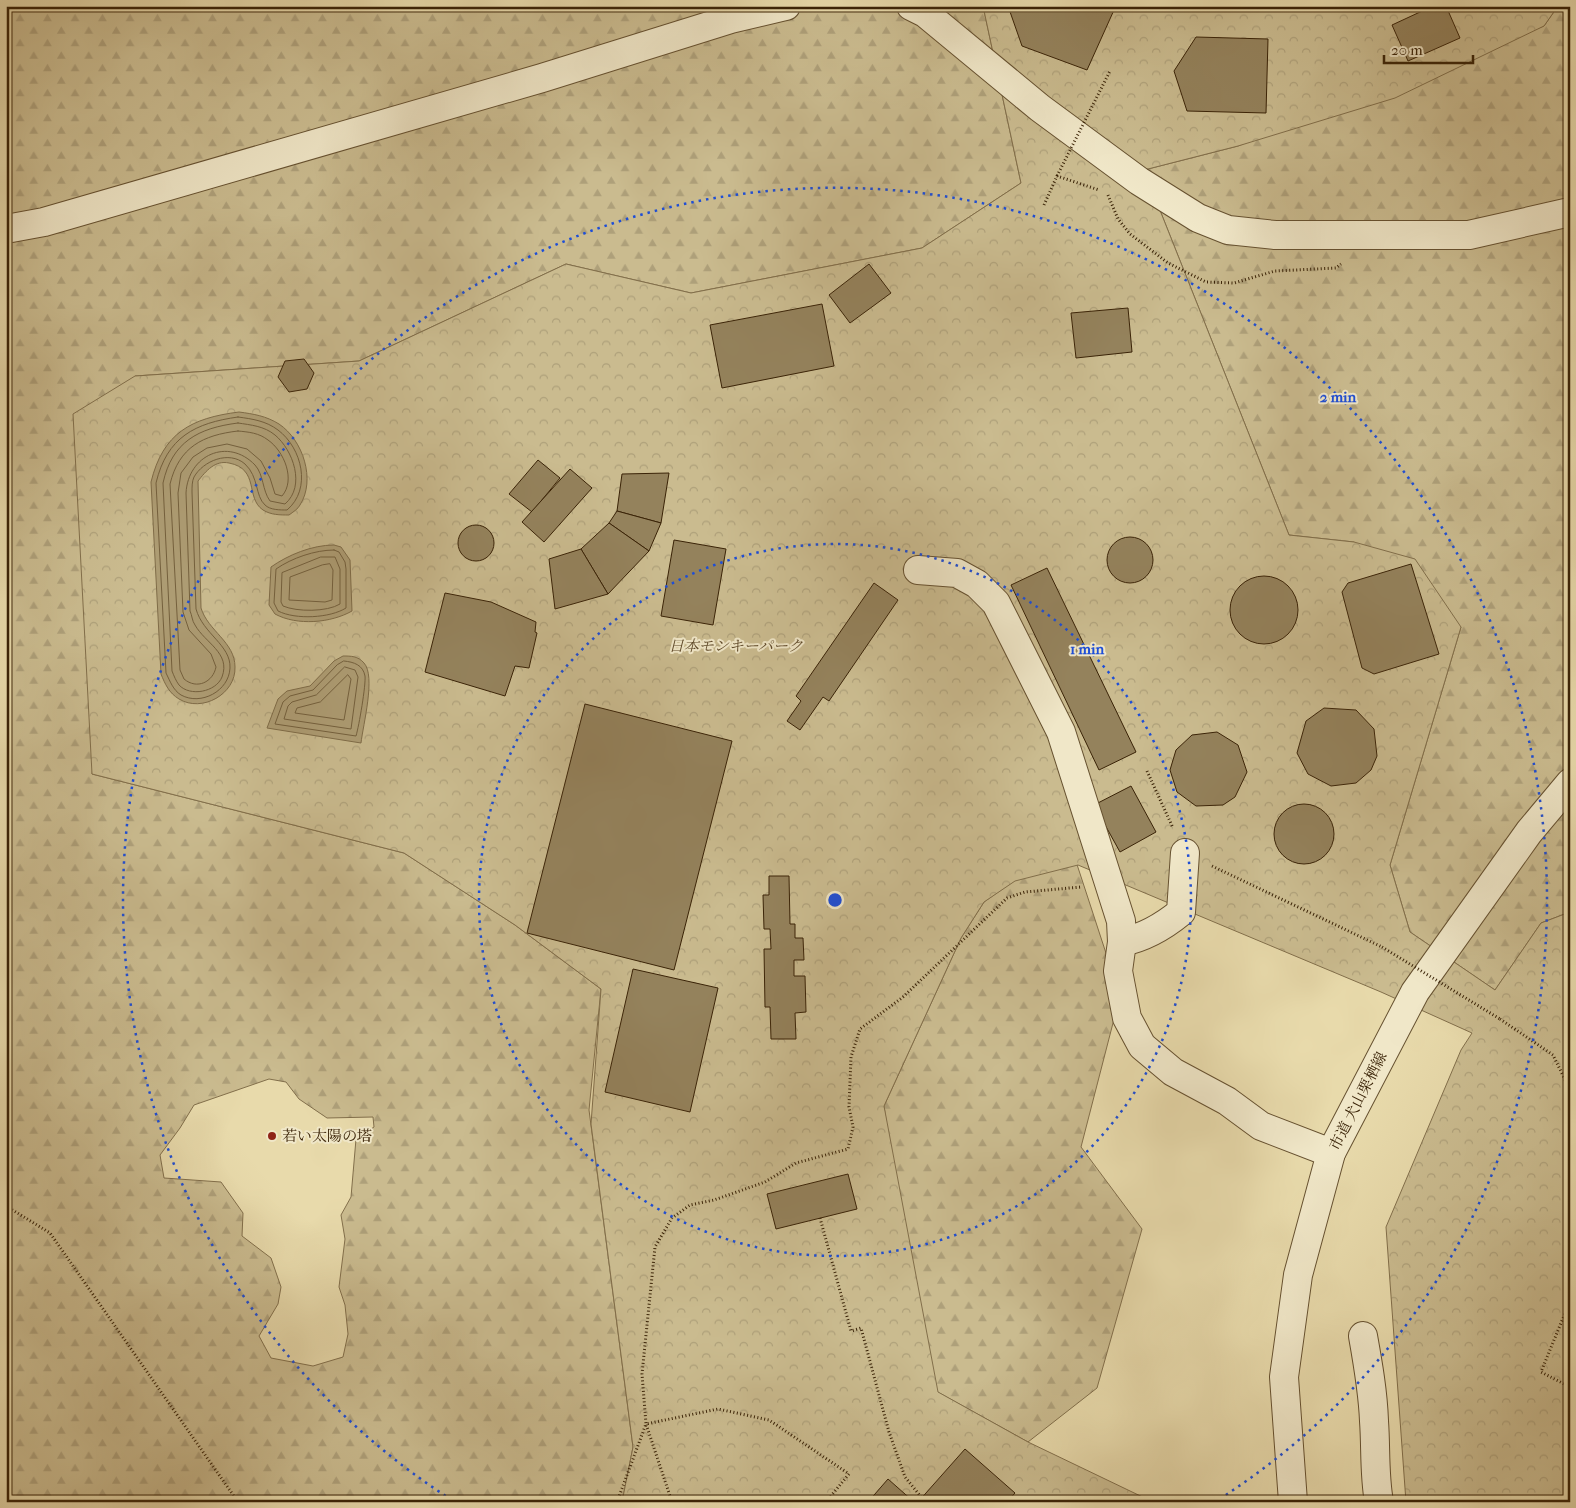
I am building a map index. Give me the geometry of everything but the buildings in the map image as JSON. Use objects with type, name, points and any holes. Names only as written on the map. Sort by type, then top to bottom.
[{"type":"street","points":[[6,229],[44,222],[542,78],[731,20],[786,6]]},
{"type":"street","points":[[911,6],[924,13],[1040,108],[1139,181],[1198,218],[1228,230],[1275,235],[1469,234],[1570,212]]},
{"type":"street","points":[[918,570],[957,573],[977,584],[996,603],[1061,732],[1121,921],[1122,942],[1118,971],[1127,1018],[1142,1046],[1173,1072],[1227,1101],[1261,1126],[1331,1153]]},
{"type":"street","name":"市道 犬山栗栖線","points":[[1293,1502],[1284,1377],[1298,1275],[1331,1153],[1416,992],[1529,832],[1570,783]]},
{"type":"street","points":[[1122,942],[1135,939],[1171,920],[1181,912],[1185,853]]},
{"type":"street","points":[[1363,1336],[1371,1382],[1374,1465],[1379,1502]]},
{"type":"path","points":[[1058,176],[1110,71]]},
{"type":"path","points":[[1147,772],[1185,853],[1382,947],[1500,1019],[1553,1055],[1570,1090]]},
{"type":"path","points":[[672,1502],[646,1424],[642,1374],[655,1247],[672,1218],[690,1205],[714,1200],[764,1182],[796,1163],[848,1148],[853,1127],[849,1107],[851,1057],[860,1029],[903,998],[1007,898],[1025,892],[1110,884]]},
{"type":"path","points":[[6,1206],[50,1233],[238,1502]]},
{"type":"path","points":[[820,1218],[851,1331],[861,1328],[889,1432],[905,1477],[922,1498]]},
{"type":"path","points":[[1570,1301],[1541,1372],[1570,1387]]},
{"type":"path","points":[[646,1424],[718,1409],[768,1420],[849,1474],[826,1502]]},
{"type":"path","points":[[618,1502],[646,1424]]},
{"type":"green space","points":[[6,6],[983,6],[1021,183],[922,248],[691,293],[566,264],[359,361],[135,376],[92,774],[404,853],[515,925],[601,989],[589,1110],[633,1447],[622,1502],[6,1502]],"holes":[[[269,1079],[286,1082],[299,1099],[327,1118],[373,1117],[374,1127],[356,1139],[351,1197],[341,1215],[345,1239],[339,1287],[345,1305],[348,1334],[343,1357],[313,1366],[271,1358],[259,1336],[278,1304],[281,1287],[271,1258],[242,1236],[243,1213],[221,1182],[164,1178],[160,1155],[194,1105]]]},
{"type":"green space","name":"日本モンキーパーク","points":[[983,6],[1558,6],[1544,26],[1395,98],[1238,146],[1144,170],[1289,535],[1354,542],[1415,559],[1461,627],[1390,865],[1410,932],[1495,990],[1541,923],[1570,912],[1570,1502],[1406,1502],[1386,1227],[1461,1050],[1472,1033],[1381,992],[1078,865],[1015,881],[984,902],[961,938],[884,1106],[938,1392],[1028,1442],[1153,1502],[622,1502],[633,1447],[591,1124],[601,989],[515,925],[404,853],[92,774],[73,414],[135,376],[359,361],[566,264],[691,293],[922,248],[1021,183]]},
{"type":"green space","points":[[1558,6],[1570,6],[1570,912],[1541,923],[1495,990],[1410,932],[1390,865],[1461,627],[1354,542],[1289,535],[1144,170],[1238,146],[1544,26]]},
{"type":"green space","points":[[1052,788],[1120,996],[1081,1147],[1142,1229],[1097,1388],[1028,1442],[925,1385],[884,1106],[961,938],[984,902],[1015,880]]},
{"type":"water","points":[[239,412],[269,419],[287,431],[295,440],[300,450],[307,473],[307,484],[305,495],[299,506],[289,515],[282,515],[266,512],[258,505],[254,498],[249,477],[239,466],[219,463],[208,470],[198,481],[201,608],[209,623],[231,650],[235,667],[234,677],[224,693],[207,702],[198,704],[188,703],[179,699],[170,691],[161,674],[151,482],[163,451],[171,440],[182,431],[193,424],[207,419]]},
{"type":"water","points":[[326,545],[341,547],[350,560],[352,611],[334,618],[314,621],[293,620],[275,614],[269,605],[271,567],[285,558],[301,552]]},
{"type":"water","points":[[343,656],[352,656],[364,663],[369,678],[361,743],[267,728],[278,699],[287,691],[310,686],[334,661]]},
{"type":"place","name":"若い太陽の塔","points":[[272,1136]]}]
